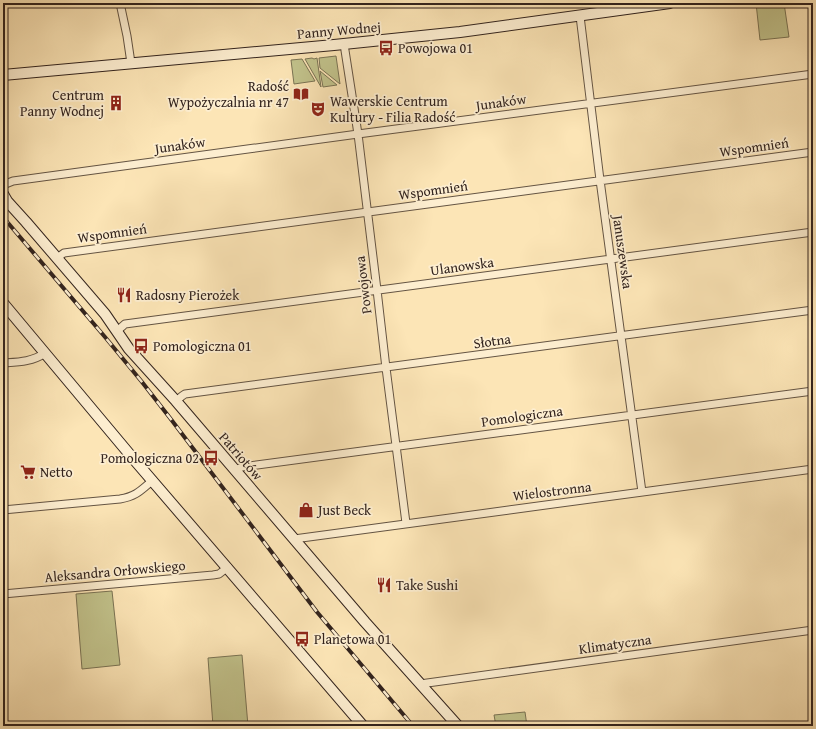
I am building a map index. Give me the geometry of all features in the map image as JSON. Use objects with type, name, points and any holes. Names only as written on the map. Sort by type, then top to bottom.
[{"type":"main road","name":"Panny Wodnej","points":[[5,74],[344,44],[460,32],[670,3]]},
{"type":"main road","name":"Patriotów","points":[[4,198],[105,314],[136,356],[458,726]]},
{"type":"main road","points":[[3,303],[361,725]]},
{"type":"street","points":[[120,3],[131,63]]},
{"type":"street","name":"Januszewska","points":[[580,16],[600,180],[642,492]]},
{"type":"street","name":"Powojowa","points":[[344,44],[358,134],[406,523]]},
{"type":"street","name":"Junaków","points":[[3,185],[13,181],[813,74]]},
{"type":"street","name":"Wspomnień","points":[[57,258],[64,253],[813,152]]},
{"type":"street","name":"Ulanowska","points":[[117,331],[125,324],[813,232]]},
{"type":"street","name":"Słotna","points":[[176,401],[185,394],[813,310]]},
{"type":"street","points":[[3,363],[32,360],[45,353]]},
{"type":"street","name":"Pomologiczna","points":[[235,470],[242,467],[631,414],[813,391]]},
{"type":"street","name":"Wielostronna","points":[[294,539],[813,469]]},
{"type":"street","points":[[3,510],[128,497],[139,492],[153,480]]},
{"type":"street","name":"Aleksandra Orłowskiego","points":[[3,594],[213,576],[219,574],[228,567]]},
{"type":"street","name":"Klimatyczna","points":[[420,684],[813,630]]},
{"type":"green space","points":[[756,3],[784,3],[789,37],[760,40]]},
{"type":"green space","points":[[336,56],[340,84],[320,68],[319,58]]},
{"type":"green space","points":[[317,58],[321,87],[305,59]]},
{"type":"green space","points":[[302,59],[315,81],[294,84],[291,60]]},
{"type":"green space","points":[[320,71],[337,85],[323,87]]},
{"type":"green space","points":[[112,591],[120,665],[82,669],[76,594]]},
{"type":"green space","points":[[242,655],[248,726],[213,726],[208,658]]},
{"type":"green space","points":[[525,712],[527,726],[496,726],[494,715]]},
{"type":"railway","points":[[3,217],[142,382],[317,612],[413,726]]},
{"type":"place","name":"Powojowa 01","points":[[386,48]]},
{"type":"place","name":"Radość Wypożyczalnia nr 47","points":[[301,94]]},
{"type":"place","name":"Centrum Panny Wodnej","points":[[116,103]]},
{"type":"place","name":"Wawerskie Centrum Kultury - Filia Radość","points":[[318,109]]},
{"type":"place","name":"Radosny Pierożek","points":[[124,295]]},
{"type":"place","name":"Pomologiczna 01","points":[[141,346]]},
{"type":"place","name":"Pomologiczna 02","points":[[211,458]]},
{"type":"place","name":"Netto","points":[[28,472]]},
{"type":"place","name":"Just Beck","points":[[306,510]]},
{"type":"place","name":"Take Sushi","points":[[384,585]]},
{"type":"place","name":"Planetowa 01","points":[[302,639]]}]
